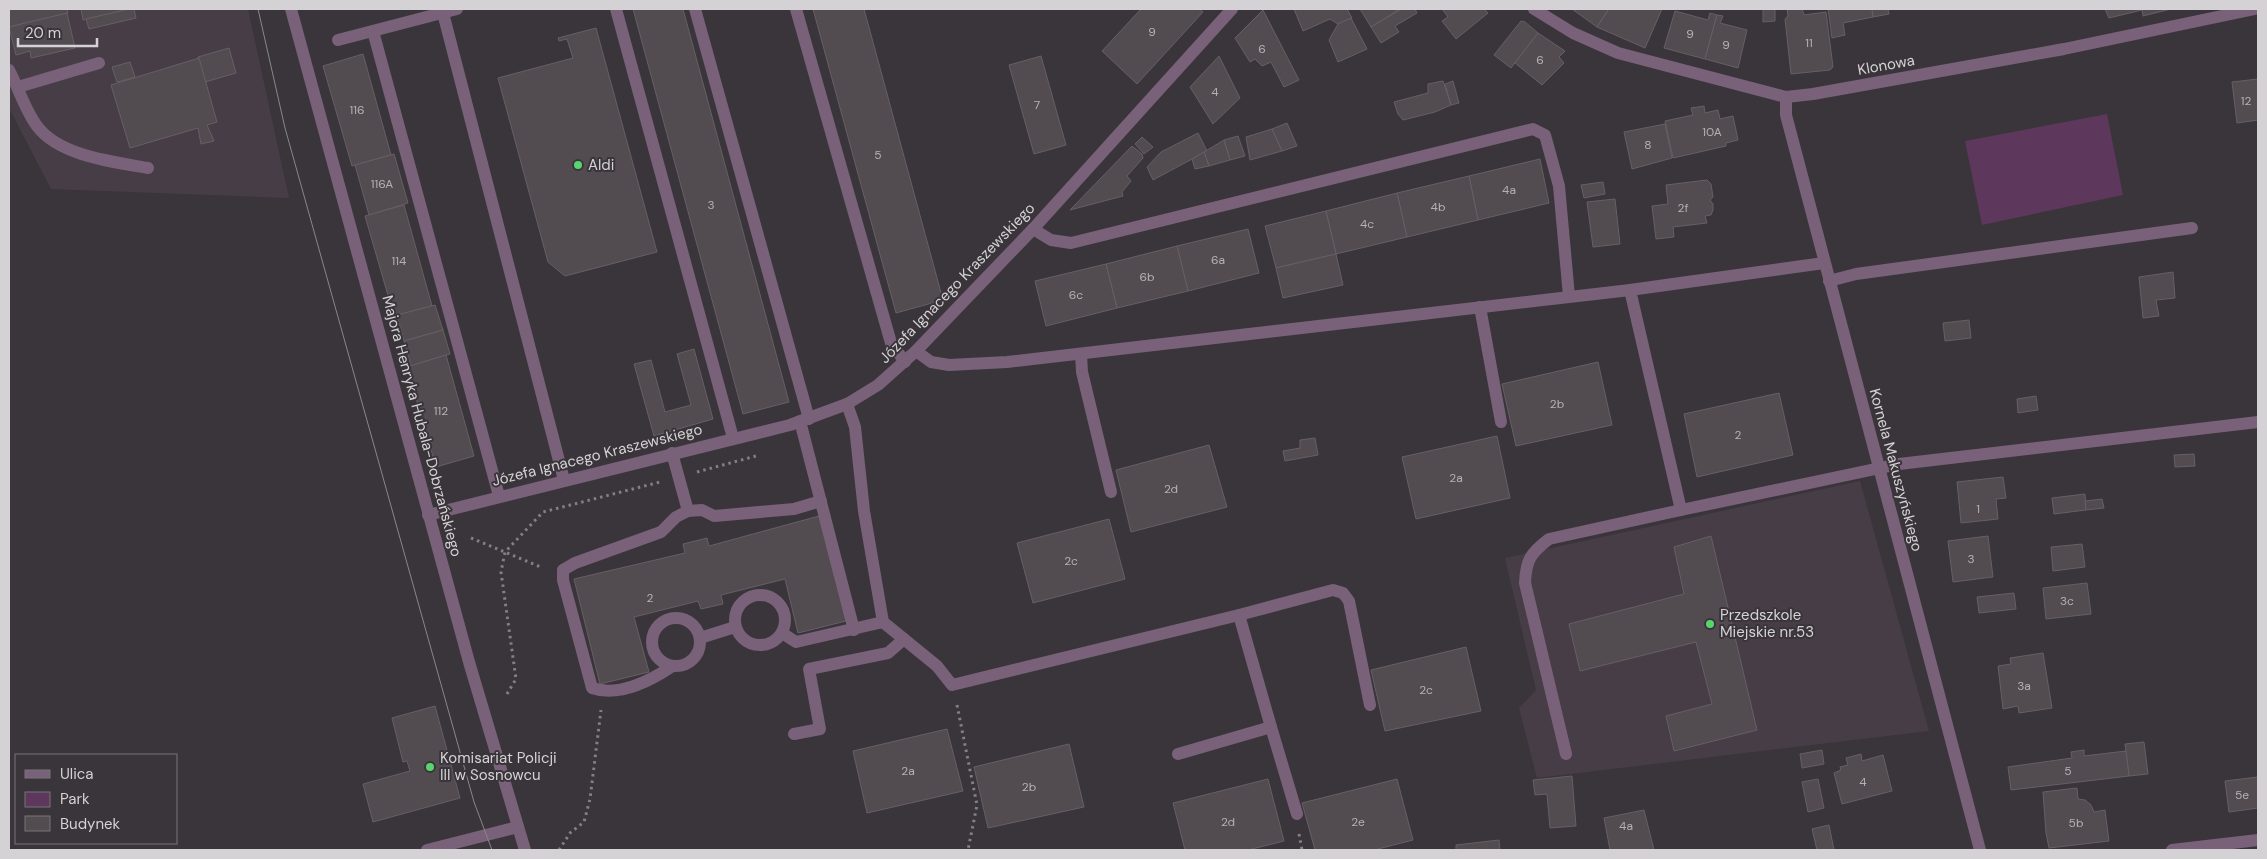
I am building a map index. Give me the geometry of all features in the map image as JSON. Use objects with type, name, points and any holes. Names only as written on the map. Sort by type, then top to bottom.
[{"type":"street","name":"Majora Henryka Hubala-Dobrzańskiego","points":[[291,9],[428,515],[525,850]]},
{"type":"street","points":[[338,40],[457,9]]},
{"type":"street","points":[[616,9],[733,438]]},
{"type":"street","points":[[695,9],[805,420],[822,502],[854,630]]},
{"type":"street","points":[[796,9],[890,343],[905,362]]},
{"type":"street","name":"Józefa Ignacego Kraszewskiego","points":[[428,515],[805,420],[847,404],[878,385],[916,351],[1032,229],[1232,9]]},
{"type":"street","name":"Klonowa","points":[[1534,9],[1573,33],[1618,53],[1786,97],[1813,94],[2064,49],[2254,9]]},
{"type":"street","points":[[442,12],[564,480]]},
{"type":"street","points":[[372,31],[499,496]]},
{"type":"street","points":[[18,87],[99,63]]},
{"type":"street","points":[[9,70],[37,126],[56,143],[100,160],[148,168]]},
{"type":"street","name":"Kornela Makuszyńskiego","points":[[1786,97],[1786,115],[1824,263],[1980,850]]},
{"type":"street","points":[[1032,229],[1051,240],[1071,243],[1533,129],[1545,135],[1559,186],[1569,296]]},
{"type":"street","points":[[1829,281],[1856,274],[1884,272],[2192,228]]},
{"type":"street","points":[[916,351],[931,362],[949,365],[1007,362],[1630,290],[1824,263]]},
{"type":"street","points":[[1630,290],[1682,510]]},
{"type":"street","points":[[1480,307],[1501,422]]},
{"type":"street","points":[[1080,354],[1082,372],[1111,492]]},
{"type":"street","points":[[847,404],[855,427],[864,511],[883,622],[937,666],[952,685],[1239,615],[1333,590],[1343,593],[1349,601],[1370,705]]},
{"type":"street","points":[[1566,754],[1525,583],[1526,565],[1535,550],[1549,539],[1879,468],[2086,441],[2258,422]]},
{"type":"street","points":[[672,453],[688,510]]},
{"type":"street","points":[[671,667],[657,676],[629,687],[603,691],[592,688],[587,674],[563,570],[575,563],[661,532],[676,517],[688,510],[702,510],[714,516],[794,509],[822,502]]},
{"type":"street","points":[[763,594],[772,598],[780,604],[785,618],[782,633],[772,642],[757,646],[748,643],[740,636],[735,627],[737,608],[744,600],[753,596],[763,594]]},
{"type":"street","points":[[1239,615],[1297,814]]},
{"type":"street","points":[[671,618],[690,622],[700,638],[700,647],[696,656],[680,667],[671,667],[662,663],[655,656],[651,637],[655,629],[662,622],[671,618]]},
{"type":"street","points":[[782,633],[796,642],[883,622]]},
{"type":"street","points":[[700,638],[735,627]]},
{"type":"street","points":[[794,734],[820,729],[809,670],[888,653],[904,639]]},
{"type":"street","points":[[1178,754],[1271,727]]},
{"type":"street","points":[[427,850],[518,827]]},
{"type":"street","points":[[2172,850],[2258,840]]},
{"type":"path","points":[[507,694],[516,680],[501,572],[505,552],[543,512],[764,454]]},
{"type":"path","points":[[471,538],[541,567]]},
{"type":"path","points":[[952,685],[977,805],[968,850]]},
{"type":"path","points":[[559,850],[570,833],[584,822],[590,799],[603,691]]},
{"type":"shaded area","points":[[9,9],[248,9],[289,198],[51,189],[9,108]]},
{"type":"shaded area","name":"Przedszkole Miejskie nr.53","points":[[1860,481],[1929,731],[1537,778],[1519,708],[1536,690],[1505,558]]},
{"type":"green space","points":[[2107,114],[2123,195],[1982,225],[1965,141]]},
{"type":"building","points":[[9,9],[67,9],[68,13],[9,27]]},
{"type":"building","points":[[81,9],[129,9],[83,20]]},
{"type":"building","points":[[134,9],[136,18],[89,29],[86,19]]},
{"type":"building","points":[[633,9],[683,9],[789,402],[743,414]]},
{"type":"building","points":[[813,9],[864,9],[943,300],[896,313]]},
{"type":"building","points":[[1141,9],[1199,9],[1203,12],[1137,84],[1102,51]]},
{"type":"building","points":[[1294,9],[1347,9],[1352,18],[1338,24],[1330,19],[1303,31]]},
{"type":"building","points":[[1360,9],[1400,9],[1371,27]]},
{"type":"building","points":[[1401,9],[1415,9],[1417,13],[1395,26],[1399,32],[1381,43],[1371,27]]},
{"type":"building","points":[[1442,9],[1484,9],[1488,13],[1456,39],[1442,21],[1448,17]]},
{"type":"building","points":[[1572,9],[1609,9],[1597,27]]},
{"type":"building","points":[[1609,9],[1662,9],[1645,48],[1597,27]]},
{"type":"building","points":[[1763,9],[1775,9],[1775,21],[1763,22]]},
{"type":"building","points":[[1787,9],[1802,9],[1804,15],[1826,12],[1833,67],[1830,70],[1791,74],[1785,19],[1788,16]]},
{"type":"building","points":[[1828,9],[1872,9],[1873,17],[1843,23],[1845,35],[1832,38]]},
{"type":"building","points":[[1872,9],[1888,9],[1889,14],[1873,17]]},
{"type":"building","points":[[2105,9],[2142,9],[2142,10],[2109,18]]},
{"type":"building","points":[[2142,9],[2171,9],[2143,16]]},
{"type":"building","points":[[1263,10],[1299,80],[1284,87],[1271,62],[1262,66],[1255,59],[1250,62],[1235,38]]},
{"type":"building","points":[[1675,11],[1708,20],[1710,13],[1717,15],[1705,59],[1664,48]]},
{"type":"building","points":[[67,13],[75,48],[31,58],[30,51],[16,55],[9,27]]},
{"type":"building","points":[[1717,15],[1723,16],[1720,23],[1747,30],[1738,68],[1705,59]]},
{"type":"building","points":[[1351,18],[1367,49],[1338,62],[1329,40],[1338,24]]},
{"type":"building","points":[[1521,21],[1538,33],[1511,68],[1494,55]]},
{"type":"building","name":"Aldi","points":[[596,28],[657,252],[565,276],[548,262],[498,78],[573,58],[567,39],[559,41],[558,38]]},
{"type":"building","points":[[1538,33],[1565,51],[1559,57],[1564,63],[1542,85],[1515,63]]},
{"type":"building","points":[[229,48],[236,73],[205,82],[198,57]]},
{"type":"building","points":[[363,54],[391,155],[352,166],[323,66]]},
{"type":"building","points":[[1041,56],[1066,145],[1034,154],[1009,65]]},
{"type":"building","points":[[1219,56],[1240,98],[1213,124],[1190,87]]},
{"type":"building","points":[[199,58],[217,122],[207,125],[214,141],[201,144],[198,128],[130,148],[111,85]]},
{"type":"building","points":[[130,62],[135,77],[117,82],[112,67]]},
{"type":"building","points":[[2258,79],[2258,120],[2237,123],[2232,82]]},
{"type":"building","points":[[1443,81],[1451,105],[1435,112],[1403,120],[1398,114],[1394,102],[1428,93],[1428,84]]},
{"type":"building","points":[[1453,81],[1459,103],[1451,105],[1445,84]]},
{"type":"building","points":[[1704,106],[1705,113],[1718,110],[1720,119],[1733,116],[1738,140],[1726,143],[1726,146],[1673,158],[1665,121],[1693,115],[1691,108]]},
{"type":"building","points":[[1287,123],[1297,146],[1282,151],[1272,129]]},
{"type":"building","points":[[1665,124],[1672,158],[1632,169],[1624,132]]},
{"type":"building","points":[[1272,129],[1282,151],[1250,160],[1246,137]]},
{"type":"building","points":[[1198,133],[1207,151],[1153,180],[1147,167],[1161,152]]},
{"type":"building","points":[[1238,136],[1245,156],[1230,160],[1224,140]]},
{"type":"building","points":[[1142,137],[1153,147],[1144,154],[1135,144]]},
{"type":"building","points":[[1224,140],[1230,160],[1209,166],[1204,152]]},
{"type":"building","points":[[1132,146],[1142,154],[1143,158],[1127,176],[1131,181],[1122,192],[1123,196],[1070,210]]},
{"type":"building","points":[[1204,152],[1209,166],[1195,169],[1192,159]]},
{"type":"building","points":[[394,154],[408,203],[369,215],[355,165]]},
{"type":"building","points":[[1540,159],[1549,203],[1478,220],[1469,176]]},
{"type":"building","points":[[1469,176],[1478,220],[1407,237],[1397,193]]},
{"type":"building","points":[[1707,180],[1711,184],[1713,197],[1710,200],[1713,204],[1713,210],[1711,215],[1705,216],[1707,223],[1673,227],[1674,237],[1656,239],[1652,206],[1668,204],[1666,185]]},
{"type":"building","points":[[1603,182],[1605,194],[1584,198],[1581,185]]},
{"type":"building","points":[[1397,193],[1407,237],[1336,254],[1326,211]]},
{"type":"building","points":[[1615,199],[1620,244],[1593,247],[1587,202]]},
{"type":"building","points":[[404,205],[432,306],[394,316],[365,216]]},
{"type":"building","points":[[1326,211],[1336,254],[1276,268],[1265,226]]},
{"type":"building","points":[[1248,229],[1259,273],[1188,291],[1177,246]]},
{"type":"building","points":[[1177,246],[1188,291],[1117,308],[1106,264]]},
{"type":"building","points":[[1336,254],[1343,285],[1283,298],[1276,268]]},
{"type":"building","points":[[1106,264],[1117,308],[1046,326],[1035,281]]},
{"type":"building","points":[[2173,272],[2175,298],[2156,300],[2159,316],[2143,318],[2139,277]]},
{"type":"building","points":[[435,305],[443,330],[404,341],[397,315]]},
{"type":"building","points":[[1969,320],[1971,338],[1945,341],[1943,323]]},
{"type":"building","points":[[443,330],[450,354],[411,366],[404,341]]},
{"type":"building","points":[[694,349],[713,419],[654,436],[634,364],[651,360],[665,412],[691,405],[677,354]]},
{"type":"building","points":[[446,355],[474,456],[436,467],[407,367]]},
{"type":"building","points":[[1598,362],[1612,425],[1516,446],[1502,384]]},
{"type":"building","points":[[1779,393],[1793,455],[1697,477],[1684,414]]},
{"type":"building","points":[[2036,396],[2038,410],[2018,413],[2017,399]]},
{"type":"building","points":[[1497,436],[1510,498],[1416,519],[1402,457]]},
{"type":"building","points":[[1315,438],[1318,455],[1285,461],[1283,451],[1300,448],[1300,440]]},
{"type":"building","points":[[1209,445],[1227,507],[1131,532],[1116,470]]},
{"type":"building","points":[[2194,454],[2195,466],[2175,467],[2174,455]]},
{"type":"building","points":[[2003,477],[2006,498],[1996,499],[1998,519],[1961,523],[1957,482]]},
{"type":"building","points":[[2085,494],[2086,510],[2054,514],[2052,498]]},
{"type":"building","points":[[2102,499],[2104,508],[2086,510],[2085,501]]},
{"type":"building","points":[[819,516],[846,621],[798,633],[785,579],[721,595],[723,604],[701,609],[698,601],[634,617],[649,672],[600,684],[574,579],[685,553],[683,544],[707,538],[709,546]]},
{"type":"building","points":[[1109,519],[1125,579],[1033,603],[1017,543]]},
{"type":"building","points":[[1711,536],[1757,730],[1674,751],[1666,716],[1712,704],[1696,642],[1580,671],[1569,624],[1684,594],[1674,547]]},
{"type":"building","points":[[1988,536],[1993,577],[1953,582],[1948,541]]},
{"type":"building","points":[[2082,544],[2085,567],[2053,571],[2051,547]]},
{"type":"building","points":[[2087,583],[2091,614],[2046,619],[2043,588]]},
{"type":"building","points":[[2014,593],[2016,609],[1979,613],[1977,597]]},
{"type":"building","points":[[1466,647],[1481,711],[1385,731],[1371,670]]},
{"type":"building","points":[[2043,653],[2052,708],[2019,713],[2018,706],[2003,709],[1998,666],[2011,664],[2010,658]]},
{"type":"building","name":"Komisariat Policji III w Sosnowcu","points":[[435,706],[460,798],[373,822],[363,784],[410,771],[407,761],[403,762],[392,718]]},
{"type":"building","points":[[947,729],[963,791],[867,813],[853,751]]},
{"type":"building","points":[[2144,742],[2148,774],[2129,776],[2125,744]]},
{"type":"building","points":[[1069,744],[1084,807],[988,828],[974,767]]},
{"type":"building","points":[[1822,750],[1824,764],[1802,768],[1800,754]]},
{"type":"building","points":[[2084,750],[2084,756],[2126,751],[2129,776],[2011,790],[2008,767],[2072,758],[2071,752]]},
{"type":"building","points":[[1861,754],[1862,761],[1883,755],[1892,791],[1842,804],[1834,773],[1841,770],[1840,767],[1848,765],[1846,758]]},
{"type":"building","points":[[1572,776],[1576,826],[1550,828],[1547,794],[1535,795],[1533,780]]},
{"type":"building","points":[[2258,777],[2258,808],[2229,812],[2225,781]]},
{"type":"building","points":[[1268,779],[1284,841],[1248,850],[1185,850],[1173,803]]},
{"type":"building","points":[[1397,779],[1413,840],[1374,850],[1315,850],[1302,803]]},
{"type":"building","points":[[1818,779],[1824,808],[1808,812],[1802,782]]},
{"type":"building","points":[[2077,788],[2078,799],[2085,800],[2091,805],[2094,812],[2105,810],[2109,841],[2049,848],[2043,792]]},
{"type":"building","points":[[1644,810],[1654,850],[1610,850],[1604,818]]},
{"type":"building","points":[[1829,825],[1834,850],[1817,850],[1812,829]]},
{"type":"building","points":[[1499,840],[1500,850],[1456,850],[1456,845]]},
{"type":"tram line","points":[[258,9],[285,128],[474,802],[492,850]]},
{"type":"place","name":"Aldi","points":[[578,165]]},
{"type":"place","name":"Przedszkole Miejskie nr.53","points":[[1710,624]]},
{"type":"place","name":"Komisariat Policji III w Sosnowcu","points":[[430,767]]}]
